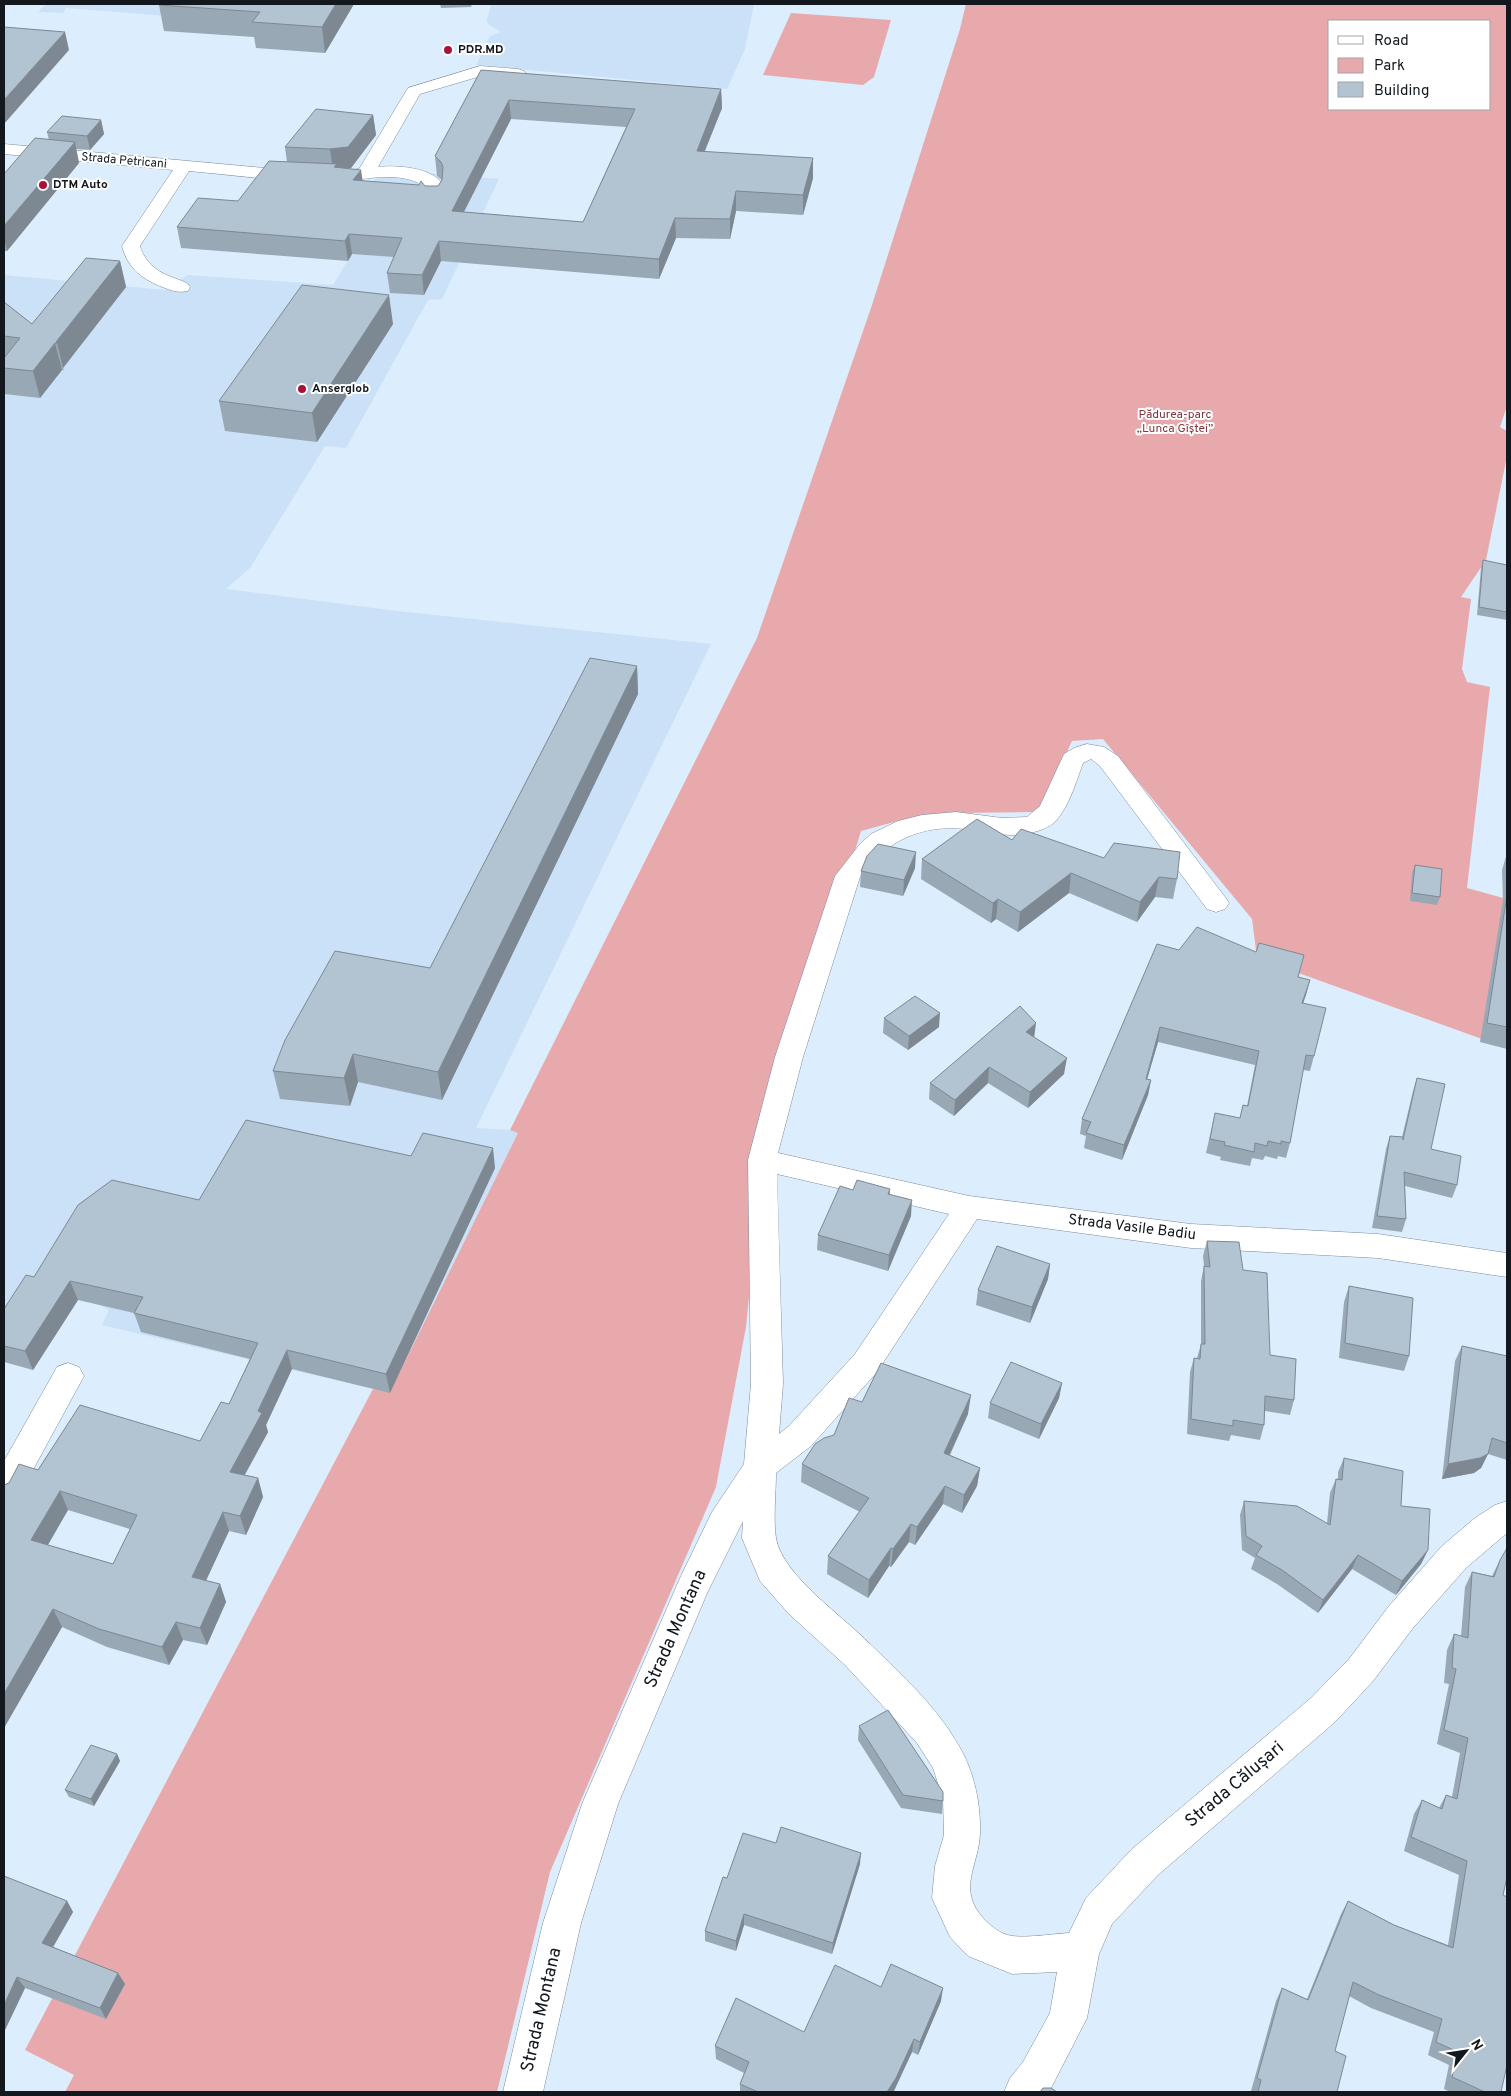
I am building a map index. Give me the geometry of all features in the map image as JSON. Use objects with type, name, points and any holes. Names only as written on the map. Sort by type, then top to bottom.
[{"type":"street","points":[[366,172],[414,91],[480,71],[537,76]]},
{"type":"street","name":"Strada Petricani","points":[[4,149],[326,177],[342,177],[366,172],[402,172],[424,177],[434,184],[434,200]]},
{"type":"street","name":"Strada Petricani","points":[[181,287],[159,279],[145,271],[134,258],[131,246],[184,166]]},
{"type":"street","name":"Strada Montana","points":[[522,2092],[562,1923],[600,1804],[692,1589],[724,1522],[760,1467],[767,1384],[762,1160],[789,1057],[845,884],[859,858],[884,836],[901,828],[956,820],[1012,826],[1025,826],[1036,823],[1046,816],[1073,759],[1081,752],[1090,751],[1101,754],[1109,761],[1216,903]]},
{"type":"street","name":"Strada Vasile Badiu","points":[[762,1160],[969,1207],[1191,1236],[1378,1246],[1507,1265]]},
{"type":"street","points":[[969,1207],[866,1362],[800,1436],[760,1467],[759,1538],[772,1570],[801,1603],[857,1654],[930,1731],[948,1760],[961,1799],[962,1835],[954,1866],[951,1898],[963,1924],[981,1944],[1012,1955],[1080,1952]]},
{"type":"street","points":[[4,1492],[68,1376]]},
{"type":"street","name":"Strada Călușari","points":[[1024,2092],[1037,2076],[1068,2018],[1080,1952],[1099,1911],[1145,1862],[1323,1710],[1361,1670],[1401,1617],[1454,1557],[1486,1528],[1507,1515]]},
{"type":"shaded area","points":[[46,4],[307,4],[294,26],[66,8],[63,13],[38,12]]},
{"type":"shaded area","points":[[491,4],[754,4],[745,49],[727,89],[476,65],[490,36],[501,32],[488,24],[487,20]]},
{"type":"shaded area","points":[[383,168],[499,179],[442,299],[428,300],[346,448],[325,446],[250,568],[226,589],[397,611],[711,644],[476,1128],[510,1130],[518,1133],[390,1393],[102,1325],[109,1310],[51,1281],[4,1359],[4,275],[165,290],[188,275],[333,285],[383,202],[360,200]]},
{"type":"green space","name":"Pădurea-parc „Lunca Gîștei”","points":[[966,4],[1507,4],[1507,406],[1500,427],[1507,431],[1507,456],[1486,560],[1461,597],[1471,599],[1462,669],[1467,682],[1490,687],[1467,888],[1507,899],[1507,1048],[1257,958],[1252,919],[1103,739],[1072,741],[1039,812],[956,813],[905,819],[861,831],[764,1146],[746,1327],[716,1487],[550,1872],[497,2092],[65,2092],[74,2075],[25,2050],[373,1389],[390,1392],[518,1133],[510,1130],[757,638],[871,308],[960,29]]},
{"type":"green space","points":[[791,13],[891,20],[874,77],[863,85],[763,75]]},
{"type":"building","points":[[160,4],[336,4],[322,27],[252,22],[260,12]]},
{"type":"building","points":[[4,27],[65,32],[4,100]]},
{"type":"building","points":[[481,70],[721,89],[697,151],[813,158],[803,195],[736,191],[730,219],[675,218],[659,259],[439,241],[422,275],[387,273],[402,238],[349,234],[345,241],[177,227],[198,198],[238,201],[269,161],[337,164],[334,167],[361,170],[353,180],[419,185],[421,181],[425,186],[438,186],[442,180],[443,167],[435,156]],"holes":[[[509,100],[635,109],[583,222],[452,211]]]},
{"type":"building","points":[[316,109],[373,115],[348,147],[330,149],[285,147]]},
{"type":"building","points":[[62,116],[101,120],[87,136],[47,132]]},
{"type":"building","points":[[35,138],[75,142],[4,226],[4,174]]},
{"type":"building","points":[[86,258],[120,261],[33,371],[4,368],[4,358],[20,338],[4,336],[4,302],[32,324]]},
{"type":"building","points":[[302,285],[389,295],[312,413],[219,401]]},
{"type":"building","points":[[1483,560],[1507,565],[1507,612],[1479,607]]},
{"type":"building","points":[[590,658],[637,666],[438,1072],[353,1054],[344,1078],[273,1071],[285,1040],[335,951],[430,968]]},
{"type":"building","points":[[977,819],[1012,840],[1021,829],[1104,858],[1114,843],[1180,852],[1177,879],[1159,877],[1140,902],[1071,873],[1020,912],[998,899],[993,903],[922,859]]},
{"type":"building","points":[[878,844],[916,852],[904,880],[861,871],[867,856]]},
{"type":"building","points":[[1415,865],[1442,869],[1440,897],[1412,893]]},
{"type":"building","points":[[1507,895],[1507,1027],[1487,1023]]},
{"type":"building","points":[[1197,927],[1256,952],[1259,943],[1304,955],[1298,977],[1310,980],[1302,1003],[1326,1008],[1314,1056],[1306,1055],[1290,1143],[1281,1141],[1281,1144],[1268,1141],[1267,1146],[1255,1143],[1254,1152],[1224,1145],[1225,1142],[1210,1139],[1215,1113],[1240,1118],[1243,1105],[1248,1106],[1259,1051],[1160,1027],[1146,1079],[1151,1080],[1124,1145],[1086,1133],[1091,1122],[1082,1119],[1157,944],[1179,950]]},
{"type":"building","points":[[915,996],[940,1013],[909,1036],[884,1018]]},
{"type":"building","points":[[1020,1006],[1036,1023],[1026,1032],[1067,1058],[1030,1092],[989,1067],[955,1100],[930,1083]]},
{"type":"building","points":[[1417,1078],[1445,1084],[1431,1149],[1461,1156],[1457,1185],[1404,1172],[1406,1219],[1377,1216],[1390,1136],[1403,1137],[1403,1140]]},
{"type":"building","points":[[246,1120],[411,1156],[423,1133],[493,1148],[386,1374],[287,1350],[258,1411],[262,1413],[230,1472],[258,1478],[240,1516],[223,1512],[192,1577],[220,1584],[200,1628],[176,1622],[162,1647],[99,1629],[53,1609],[4,1694],[4,1485],[9,1483],[19,1464],[38,1470],[80,1405],[200,1441],[221,1402],[229,1404],[258,1343],[134,1313],[143,1297],[70,1281],[25,1351],[4,1346],[4,1309],[26,1275],[34,1277],[78,1205],[112,1180],[199,1200]],"holes":[[[60,1491],[137,1515],[113,1564],[31,1540]]]},
{"type":"building","points":[[857,1180],[890,1189],[888,1194],[912,1200],[889,1255],[818,1235],[840,1186],[853,1190]]},
{"type":"building","points":[[1207,1241],[1239,1242],[1243,1270],[1267,1273],[1270,1355],[1296,1359],[1294,1400],[1265,1396],[1264,1425],[1233,1420],[1233,1426],[1191,1419],[1194,1358],[1200,1359],[1201,1344],[1205,1344],[1204,1266],[1210,1267]]},
{"type":"building","points":[[997,1246],[1050,1264],[1032,1307],[978,1290]]},
{"type":"building","points":[[1349,1286],[1413,1298],[1409,1356],[1345,1343]]},
{"type":"building","points":[[1462,1346],[1507,1356],[1507,1443],[1492,1438],[1488,1454],[1480,1458],[1448,1464]]},
{"type":"building","points":[[1011,1362],[1062,1383],[1041,1424],[990,1403]]},
{"type":"building","points":[[881,1363],[971,1395],[944,1453],[980,1468],[964,1495],[945,1486],[917,1527],[911,1524],[893,1549],[891,1548],[869,1580],[828,1556],[869,1498],[802,1464],[815,1444],[824,1438],[834,1435],[849,1398],[862,1402]]},
{"type":"building","points":[[1344,1458],[1403,1471],[1401,1506],[1430,1509],[1428,1550],[1402,1581],[1358,1555],[1323,1600],[1282,1570],[1256,1555],[1262,1546],[1246,1536],[1244,1501],[1297,1506],[1330,1525],[1336,1479],[1342,1480]]},
{"type":"building","points":[[1507,1548],[1507,1877],[1503,1895],[1507,1897],[1507,2065],[1501,2092],[1485,2092],[1452,2077],[1458,2052],[1436,2042],[1442,2019],[1379,1995],[1353,1982],[1335,2051],[1346,2056],[1337,2092],[1258,2092],[1261,2080],[1257,2078],[1282,1988],[1308,2000],[1348,1901],[1394,1925],[1453,1948],[1467,1861],[1411,1837],[1422,1800],[1442,1809],[1446,1795],[1457,1799],[1468,1738],[1444,1730],[1456,1669],[1452,1668],[1454,1634],[1468,1638],[1472,1572],[1494,1577]]},
{"type":"building","points":[[888,1710],[943,1792],[943,1801],[903,1795],[859,1726]]},
{"type":"building","points":[[91,1745],[117,1754],[91,1799],[65,1790]]},
{"type":"building","points":[[781,1827],[861,1853],[833,1943],[744,1914],[736,1941],[705,1931],[723,1877],[727,1878],[743,1833],[776,1843]]},
{"type":"building","points":[[4,1876],[67,1901],[42,1943],[118,1973],[100,2008],[17,1977],[4,2005]]},
{"type":"building","points":[[891,1964],[943,1988],[920,2042],[914,2039],[896,2078],[887,2092],[758,2092],[740,2084],[749,2062],[715,2046],[736,1998],[804,2032],[835,1965],[881,1987]]},
{"type":"building","points":[[1043,2088],[1051,2088],[1057,2092],[1040,2092]]},
{"type":"place","name":"PDR.MD","points":[[448,50]]},
{"type":"place","name":"DTM Auto","points":[[43,185]]},
{"type":"place","name":"Anserglob","points":[[302,389]]}]
